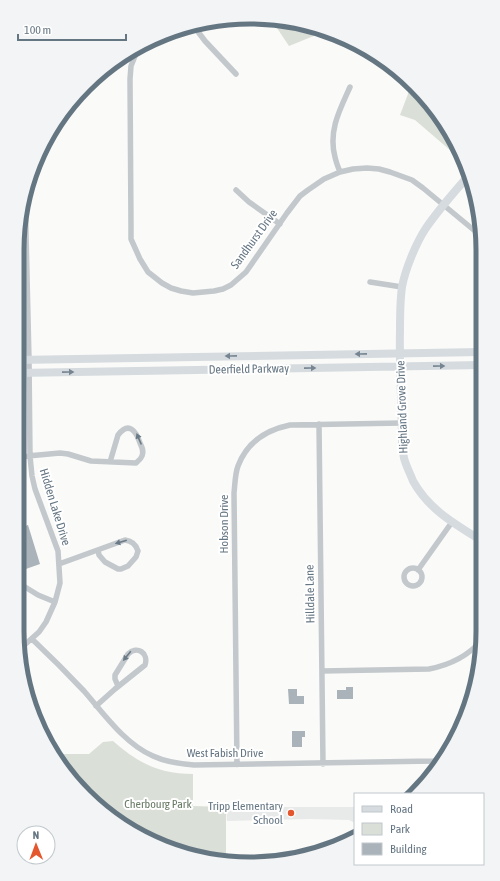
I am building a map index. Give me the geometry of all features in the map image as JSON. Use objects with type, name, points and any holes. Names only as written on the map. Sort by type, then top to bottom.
[{"type":"main road","name":"Highland Grove Drive","points":[[465,180],[426,229],[418,242],[406,271],[402,287],[400,304],[402,443],[407,469],[426,500],[452,522],[476,537]]},
{"type":"main road","name":"Deerfield Parkway","points":[[24,360],[476,352]]},
{"type":"main road","name":"Deerfield Parkway","points":[[24,372],[476,365]]},
{"type":"street","points":[[197,31],[236,74]]},
{"type":"street","name":"Sandhurst Drive","points":[[135,55],[131,66],[130,79],[131,239],[140,260],[148,272],[171,288],[193,293],[223,289],[231,285],[246,272],[300,196],[324,178],[353,169],[378,169],[412,180],[476,232]]},
{"type":"street","points":[[340,172],[335,156],[333,130],[336,119],[350,87]]},
{"type":"street","points":[[236,190],[249,202],[280,224]]},
{"type":"street","name":"Hidden Lake Drive","points":[[24,646],[39,632],[46,622],[55,602],[60,583],[58,551],[35,489],[30,456],[26,223]]},
{"type":"street","points":[[370,282],[402,287]]},
{"type":"street","name":"Hobson Drive","points":[[237,765],[234,493],[238,466],[247,450],[261,436],[280,427],[290,425],[319,424],[402,423]]},
{"type":"street","name":"Hilldale Lane","points":[[319,424],[323,764]]},
{"type":"street","points":[[24,456],[60,453],[91,461],[110,462],[136,463],[141,458],[142,448],[135,431],[127,428],[120,431],[110,462]]},
{"type":"street","points":[[418,570],[452,522]]},
{"type":"street","points":[[59,564],[125,540],[129,540],[135,544],[138,551],[136,557],[128,566],[118,569],[105,562],[99,555],[98,550]]},
{"type":"street","points":[[24,586],[55,602]]},
{"type":"street","name":"West Fabish Drive","points":[[32,639],[52,658],[126,739],[141,750],[166,761],[194,765],[237,765],[435,761]]},
{"type":"street","points":[[322,671],[429,669],[441,666],[465,655],[476,647]]},
{"type":"street","points":[[96,706],[118,686],[145,665],[147,661],[145,655],[140,651],[130,651],[116,672],[115,679],[118,686]]},
{"type":"shaded area","name":"Tripp Elementary School","points":[[226,807],[354,807],[354,822],[349,820],[310,819],[227,821]]},
{"type":"green space","points":[[271,25],[294,28],[317,34],[289,46],[277,28]]},
{"type":"green space","points":[[408,88],[438,124],[455,154],[415,120],[400,115],[408,94]]},
{"type":"green space","name":"Cherbourg Park","points":[[113,741],[122,749],[150,766],[170,772],[193,774],[193,806],[226,807],[226,856],[206,853],[177,845],[150,834],[124,819],[90,791],[60,754],[89,754],[103,742]]},
{"type":"building","points":[[28,525],[40,564],[24,570],[24,526]]},
{"type":"building","points":[[346,687],[353,687],[353,699],[337,699],[337,690],[346,690]]},
{"type":"building","points":[[288,689],[297,689],[297,696],[304,696],[304,704],[289,704]]},
{"type":"building","points":[[292,731],[305,731],[305,737],[302,737],[302,747],[292,747]]},
{"type":"place","name":"Tripp Elementary School","points":[[291,813]]}]
